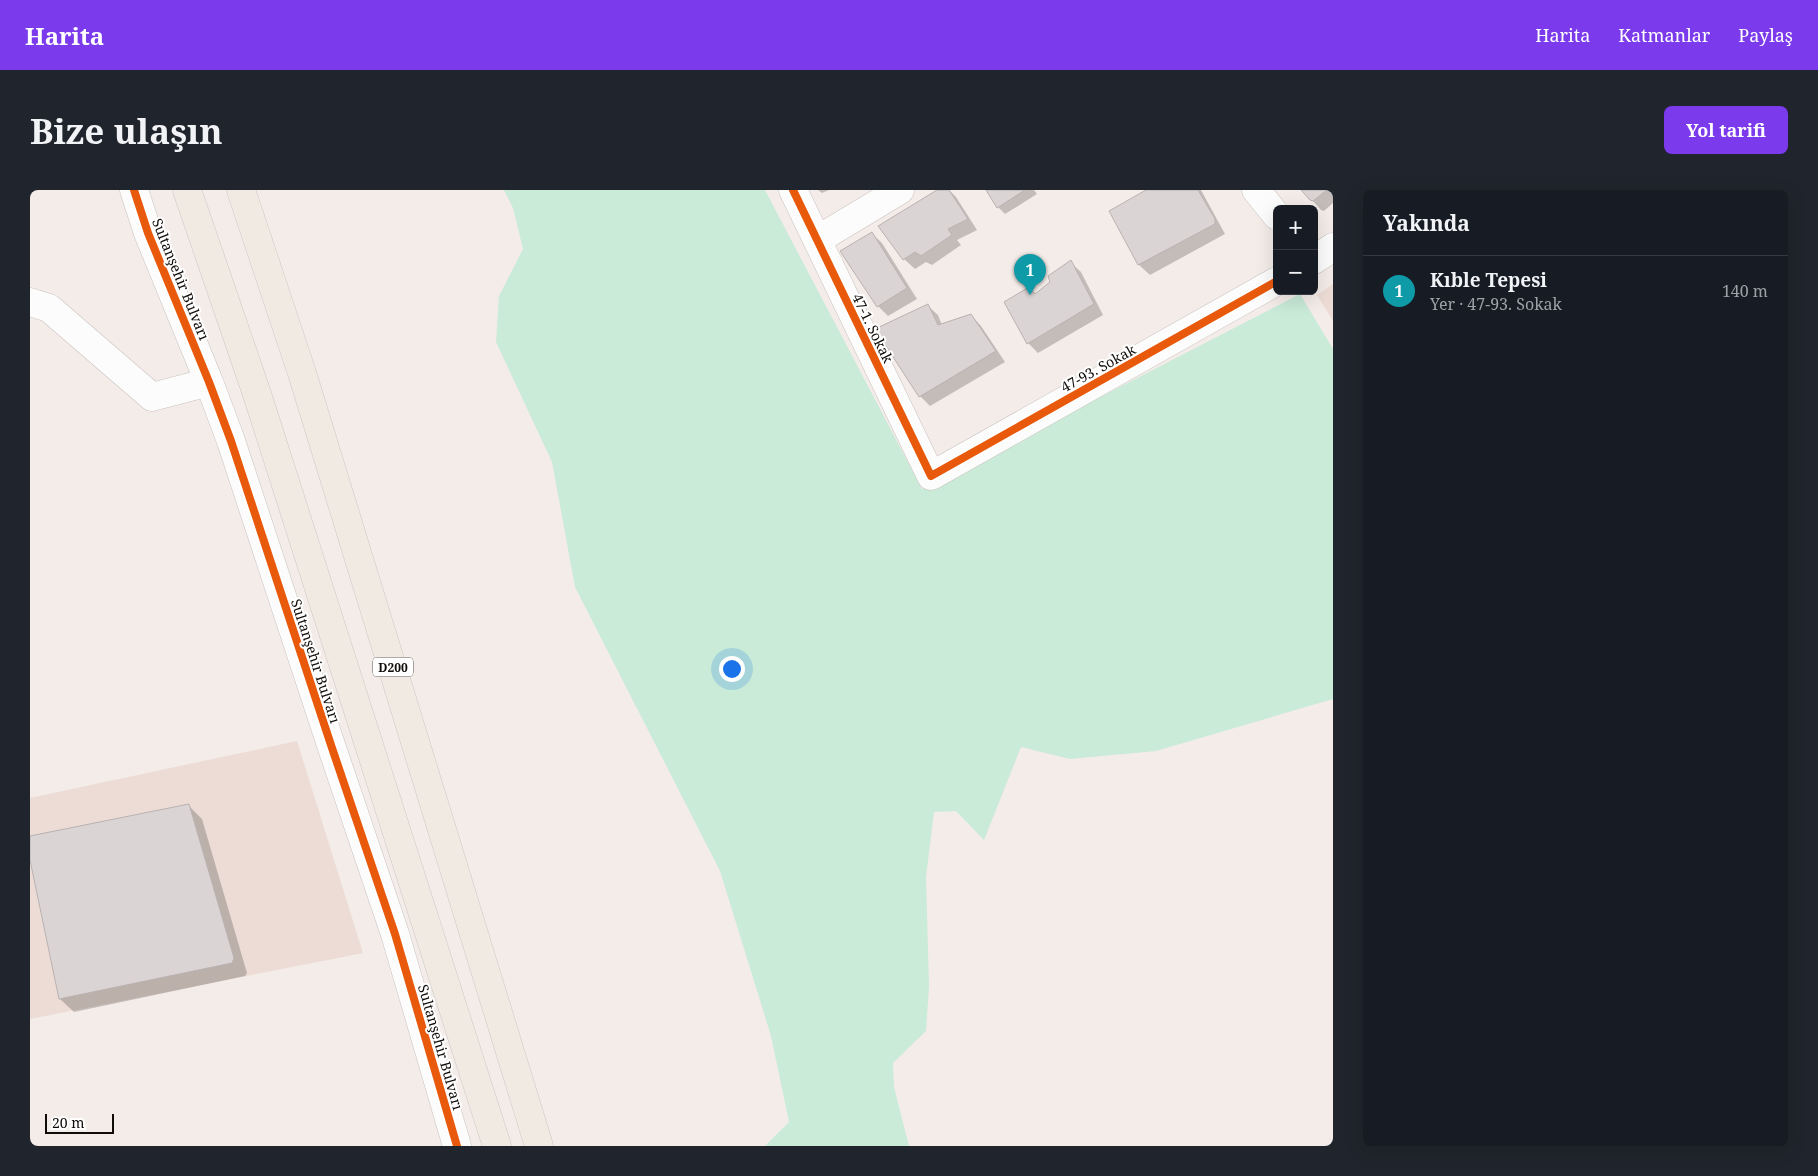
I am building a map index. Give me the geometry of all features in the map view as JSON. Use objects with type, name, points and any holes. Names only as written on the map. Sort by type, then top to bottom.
[{"type":"highway","name":"Sultanşehir Bulvarı","points":[[187,190],[257,394],[497,1146]]},
{"type":"highway","name":"D200","points":[[241,190],[302,373],[539,1146]]},
{"type":"street","name":"Sultanşehir Bulvarı","points":[[134,190],[148,233],[231,441],[394,934],[457,1146]]},
{"type":"street","name":"47-1. Sokak","points":[[793,190],[931,476]]},
{"type":"street","points":[[817,240],[900,190]]},
{"type":"street","points":[[1256,190],[1273,211]]},
{"type":"street","points":[[1318,257],[1333,247]]},
{"type":"street","name":"47-93. Sokak","points":[[931,476],[1273,283]]},
{"type":"street","points":[[30,302],[49,308],[152,397],[209,382]]},
{"type":"shaded area","points":[[1333,284],[1333,321],[1317,295]]},
{"type":"shaded area","points":[[297,741],[363,953],[30,1019],[30,798]]},
{"type":"green space","points":[[504,190],[765,190],[922,489],[1298,295],[1301,295],[1333,349],[1333,699],[1156,751],[1070,759],[1021,747],[984,840],[956,811],[934,812],[926,877],[929,986],[926,1031],[893,1063],[894,1087],[909,1146],[765,1146],[789,1122],[771,1036],[720,871],[575,587],[552,462],[496,342],[499,296],[523,249],[513,208]]},
{"type":"building","points":[[937,190],[949,190],[968,219],[948,229],[952,235],[921,256],[915,252],[903,260],[878,226]]},
{"type":"building","points":[[986,190],[1025,190],[997,208]]},
{"type":"building","points":[[1146,190],[1198,190],[1215,219],[1215,224],[1138,265],[1109,211]]},
{"type":"building","points":[[1301,190],[1327,190],[1313,201]]},
{"type":"building","points":[[872,232],[907,288],[877,307],[840,251]]},
{"type":"building","points":[[1071,260],[1094,304],[1027,344],[1004,302],[1029,287],[1035,294],[1050,282],[1048,276]]},
{"type":"building","points":[[928,304],[938,325],[971,314],[996,351],[919,397],[875,329]]},
{"type":"building","points":[[189,804],[234,958],[232,963],[59,999],[30,860],[30,836]]},
{"type":"cycle path","points":[[134,190],[148,233],[231,441],[395,934],[457,1146]]},
{"type":"cycle path","points":[[793,190],[931,476],[1273,283]]},
{"type":"place","name":"Kıble Tepesi","points":[[1030,295]]}]
